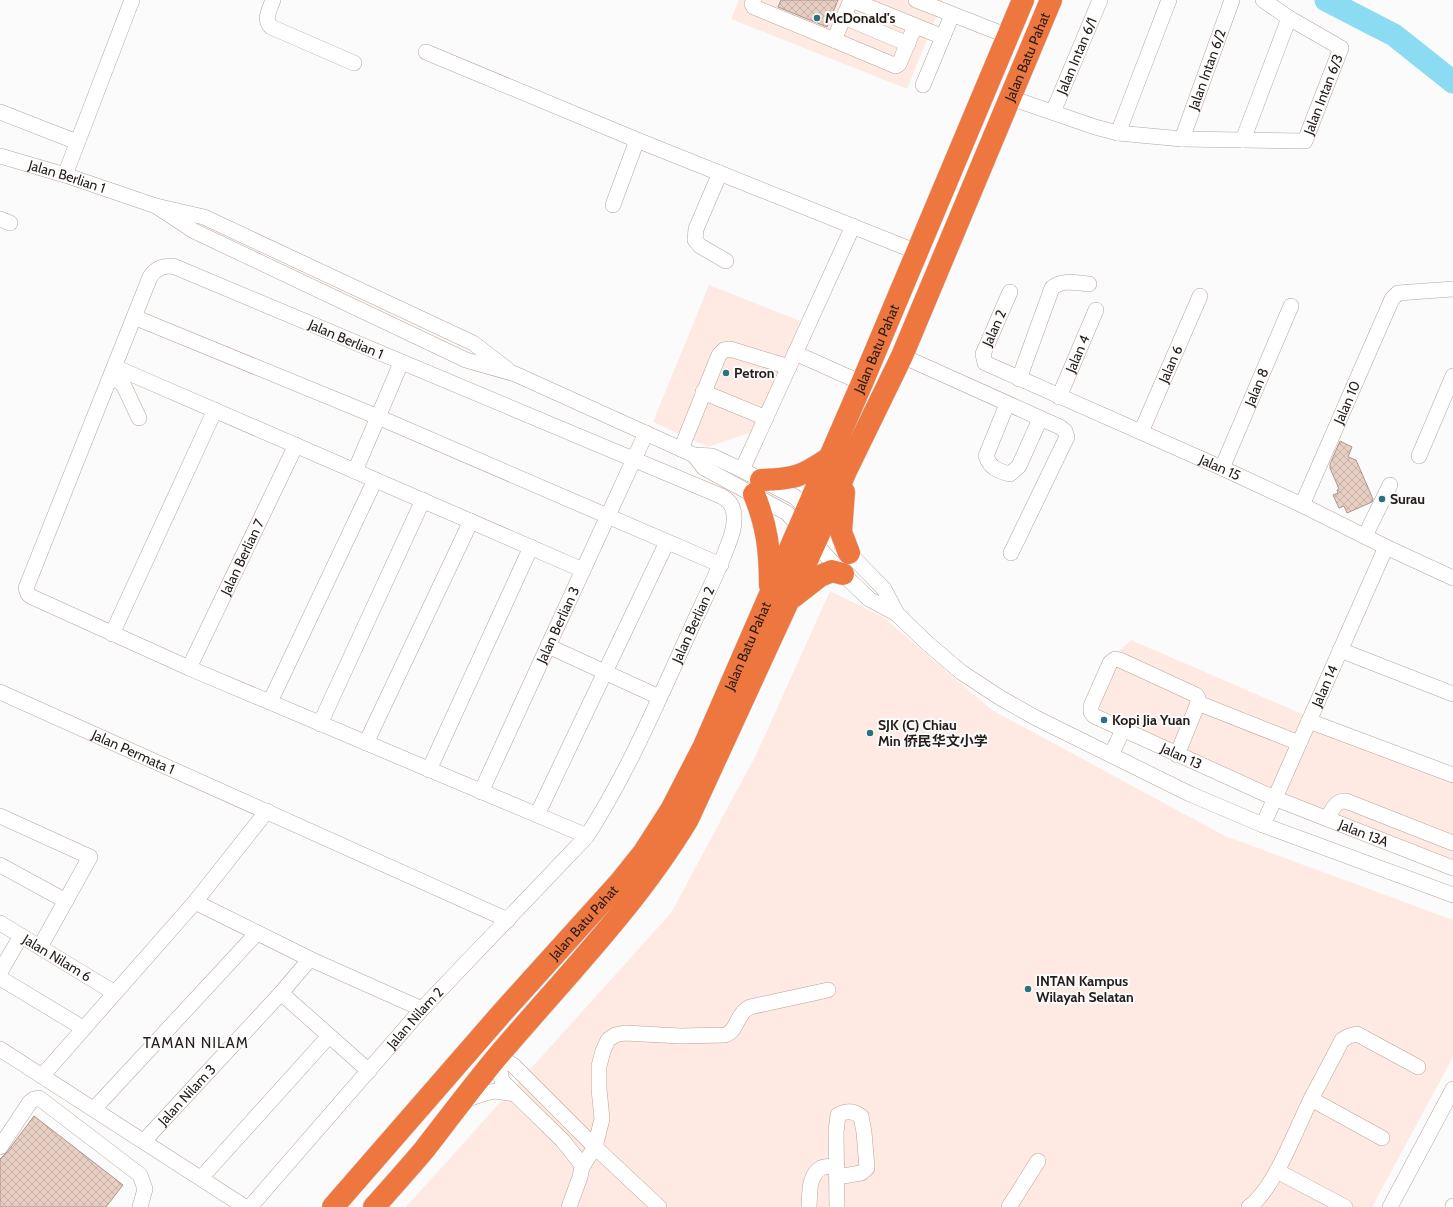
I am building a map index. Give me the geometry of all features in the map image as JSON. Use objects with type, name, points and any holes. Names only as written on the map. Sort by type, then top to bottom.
[{"type":"highway","name":"Jalan Batu Pahat","points":[[374,1207],[423,1150],[497,1057],[607,932],[642,888],[669,850],[688,819],[780,596],[803,518],[918,252],[1023,0]]},
{"type":"highway","name":"Jalan Batu Pahat","points":[[333,1207],[501,1014],[620,882],[644,852],[671,810],[780,596],[819,534],[846,471],[902,356],[1051,0]]},
{"type":"highway","points":[[829,458],[800,476],[788,479],[752,481],[762,514],[780,596],[832,571],[843,574]]},
{"type":"highway","points":[[846,471],[841,532],[849,553]]},
{"type":"highway","points":[[452,1071],[469,1061],[484,1056],[497,1057],[498,1033],[501,1014]]},
{"type":"street","points":[[65,175],[76,142],[132,0]]},
{"type":"street","points":[[273,0],[266,20],[271,27],[354,63]]},
{"type":"street","points":[[754,0],[752,4],[754,8],[896,66],[899,64],[915,26]]},
{"type":"street","points":[[771,0],[769,8],[824,31],[834,40]]},
{"type":"street","points":[[834,40],[851,0],[943,37]]},
{"type":"street","points":[[916,0],[1008,36]]},
{"type":"street","name":"Jalan Intan 6/1","points":[[1053,112],[1100,0]]},
{"type":"street","points":[[1118,133],[1169,0]]},
{"type":"street","name":"Jalan Intan 6/2","points":[[1182,139],[1232,0]]},
{"type":"street","points":[[1010,98],[1095,127],[1118,133],[1182,139],[1244,140],[1288,18],[1262,0]]},
{"type":"street","points":[[923,85],[952,15]]},
{"type":"street","points":[[844,17],[908,44]]},
{"type":"street","name":"Jalan Intan 6/3","points":[[1244,140],[1305,141],[1341,48],[1288,18]]},
{"type":"street","points":[[426,52],[637,140],[918,252]]},
{"type":"street","points":[[0,112],[76,142]]},
{"type":"street","points":[[612,205],[637,140]]},
{"type":"street","name":"Jalan Berlian 1","points":[[0,156],[65,175],[156,206],[194,231],[466,360],[515,374],[687,452]]},
{"type":"street","points":[[720,173],[696,229],[695,240],[700,246],[726,261]]},
{"type":"street","points":[[752,481],[766,418],[853,226]]},
{"type":"street","name":"Jalan Berlian 1","points":[[112,634],[32,597],[28,594],[26,588],[150,277],[155,270],[163,266],[172,266],[401,363],[634,458]]},
{"type":"street","points":[[1019,379],[1052,288],[1057,284],[1062,283],[1089,284]]},
{"type":"street","name":"Jalan 10","points":[[1302,505],[1392,299],[1398,293],[1453,289]]},
{"type":"street","name":"Jalan 2","points":[[985,363],[983,354],[1010,292]]},
{"type":"street","name":"Jalan 6","points":[[1141,432],[1200,296]]},
{"type":"street","name":"Jalan 8","points":[[1222,468],[1291,306]]},
{"type":"street","name":"Jalan 4","points":[[1059,397],[1096,310]]},
{"type":"street","points":[[134,318],[378,417],[721,565]]},
{"type":"street","points":[[687,452],[703,392],[718,355],[724,350],[730,349],[789,367]]},
{"type":"street","points":[[795,353],[862,383]]},
{"type":"street","points":[[902,356],[1060,427],[1065,431],[1067,437],[1011,553]]},
{"type":"street","points":[[355,471],[401,363]]},
{"type":"street","name":"Jalan 15","points":[[985,363],[1222,468],[1453,578]]},
{"type":"street","points":[[113,372],[215,410],[583,570]]},
{"type":"street","points":[[113,372],[123,384],[139,418]]},
{"type":"street","points":[[1419,456],[1453,376]]},
{"type":"street","points":[[703,392],[766,418]]},
{"type":"street","points":[[1008,404],[986,456],[989,464],[1000,472],[1010,474],[1019,466],[1040,419]]},
{"type":"street","points":[[215,410],[112,634],[320,724],[586,836]]},
{"type":"street","name":"Jalan Berlian 3","points":[[481,792],[646,433]]},
{"type":"street","name":"Jalan Berlian 7","points":[[189,668],[296,445]]},
{"type":"street","points":[[687,452],[704,468],[752,481],[795,497],[803,518],[819,534],[849,553],[884,589],[897,614]]},
{"type":"street","points":[[687,452],[712,456],[752,481]]},
{"type":"street","name":"Jalan Berlian 2","points":[[586,836],[604,810],[639,740],[721,565],[733,532],[734,522],[732,506],[727,499],[634,458]]},
{"type":"street","points":[[270,702],[375,480]]},
{"type":"street","points":[[1365,536],[1390,485]]},
{"type":"street","points":[[320,724],[423,500]]},
{"type":"street","points":[[366,743],[471,521]]},
{"type":"street","points":[[819,534],[843,574],[869,599],[897,614],[926,642],[961,672],[999,697],[1036,718],[1190,794],[1263,825],[1453,895]]},
{"type":"street","points":[[537,815],[667,542]]},
{"type":"street","points":[[430,770],[531,547]]},
{"type":"street","name":"Jalan 14","points":[[1263,825],[1386,547]]},
{"type":"street","points":[[548,646],[659,697]]},
{"type":"street","points":[[1340,650],[1453,694]]},
{"type":"street","name":"Jalan 13","points":[[1198,703],[1198,698],[1196,695],[1115,659],[1110,663],[1091,706],[1091,712],[1094,716],[1123,730],[1274,798]]},
{"type":"street","name":"Jalan Permata 1","points":[[0,692],[508,920]]},
{"type":"street","points":[[1177,755],[1198,703],[1299,743]]},
{"type":"street","points":[[1308,721],[1453,775]]},
{"type":"street","points":[[1112,755],[1123,730]]},
{"type":"street","name":"Jalan 13A","points":[[1274,798],[1453,868]]},
{"type":"street","points":[[1327,819],[1337,803],[1346,801],[1453,843]]},
{"type":"street","points":[[42,1076],[195,902],[267,811]]},
{"type":"street","points":[[0,816],[88,856],[90,859],[40,947]]},
{"type":"street","name":"Jalan Nilam 2","points":[[250,1207],[422,1009],[586,836]]},
{"type":"street","points":[[0,865],[66,900]]},
{"type":"street","points":[[195,902],[310,959],[422,1009]]},
{"type":"street","name":"Jalan Nilam 6","points":[[0,923],[115,993]]},
{"type":"street","points":[[94,1109],[258,933]]},
{"type":"street","points":[[0,972],[21,936]]},
{"type":"street","name":"Jalan Nilam 3","points":[[144,1141],[282,993],[310,959]]},
{"type":"street","points":[[0,978],[83,1028]]},
{"type":"street","points":[[569,1207],[582,1167],[595,1147],[602,1119],[599,1089],[599,1066],[608,1040],[615,1035],[625,1033],[680,1036],[725,1035],[730,1033],[735,1028],[742,1014],[750,1007],[828,990]]},
{"type":"street","points":[[282,993],[369,1071]]},
{"type":"street","points":[[1249,1207],[1262,1193],[1277,1171],[1311,1099],[1342,1040],[1357,1034],[1418,1067]]},
{"type":"street","points":[[201,1178],[329,1036]]},
{"type":"street","points":[[0,1049],[245,1207]]},
{"type":"street","points":[[497,1057],[502,1081],[563,1141],[582,1167]]},
{"type":"street","points":[[497,1057],[513,1065],[595,1147],[659,1207]]},
{"type":"street","points":[[1390,1207],[1453,1089]]},
{"type":"street","points":[[462,1101],[486,1093],[495,1092],[514,1094]]},
{"type":"street","points":[[0,1147],[30,1102],[39,1098],[140,1175],[144,1189],[140,1207]]},
{"type":"street","points":[[1311,1099],[1382,1138]]},
{"type":"street","points":[[1009,1207],[1038,1160]]},
{"type":"street","points":[[809,1207],[811,1181],[816,1173],[822,1168],[837,1171],[837,1207]]},
{"type":"street","points":[[1277,1171],[1345,1207]]},
{"type":"shaded area","points":[[739,0],[943,0],[907,89],[731,19]]},
{"type":"shaded area","points":[[709,285],[800,321],[755,431],[708,447],[653,422]]},
{"type":"shaded area","name":"INTAN Kampus Wilayah Selatan","points":[[830,591],[883,617],[992,710],[1225,836],[1453,920],[1453,1057],[1372,1207],[406,1207],[671,913],[756,755]]},
{"type":"shaded area","points":[[1131,640],[1316,720],[1453,772],[1453,873],[1093,721],[1109,660]]},
{"type":"building","name":"McDonald's","points":[[781,0],[838,0],[827,27],[778,7]]},
{"type":"building","points":[[1340,441],[1352,447],[1348,457],[1356,460],[1373,499],[1372,502],[1347,513],[1344,506],[1339,508],[1333,495],[1338,493],[1337,490],[1339,489],[1330,468],[1330,464]]},
{"type":"building","points":[[34,1116],[123,1185],[106,1207],[0,1207],[0,1159]]},
{"type":"waterway","points":[[1326,0],[1394,35],[1453,82]]},
{"type":"place","name":"McDonald's","points":[[817,18]]},
{"type":"place","name":"Petron","points":[[726,373]]},
{"type":"place","name":"Surau","points":[[1382,499]]},
{"type":"place","name":"Kopi Jia Yuan","points":[[1104,720]]},
{"type":"place","name":"SJK (C) Chiau Min 侨民华文小学","points":[[870,733]]},
{"type":"place","name":"INTAN Kampus Wilayah Selatan","points":[[1028,989]]},
{"type":"district","name":"TAMAN NILAM","points":[[196,1043]]}]
